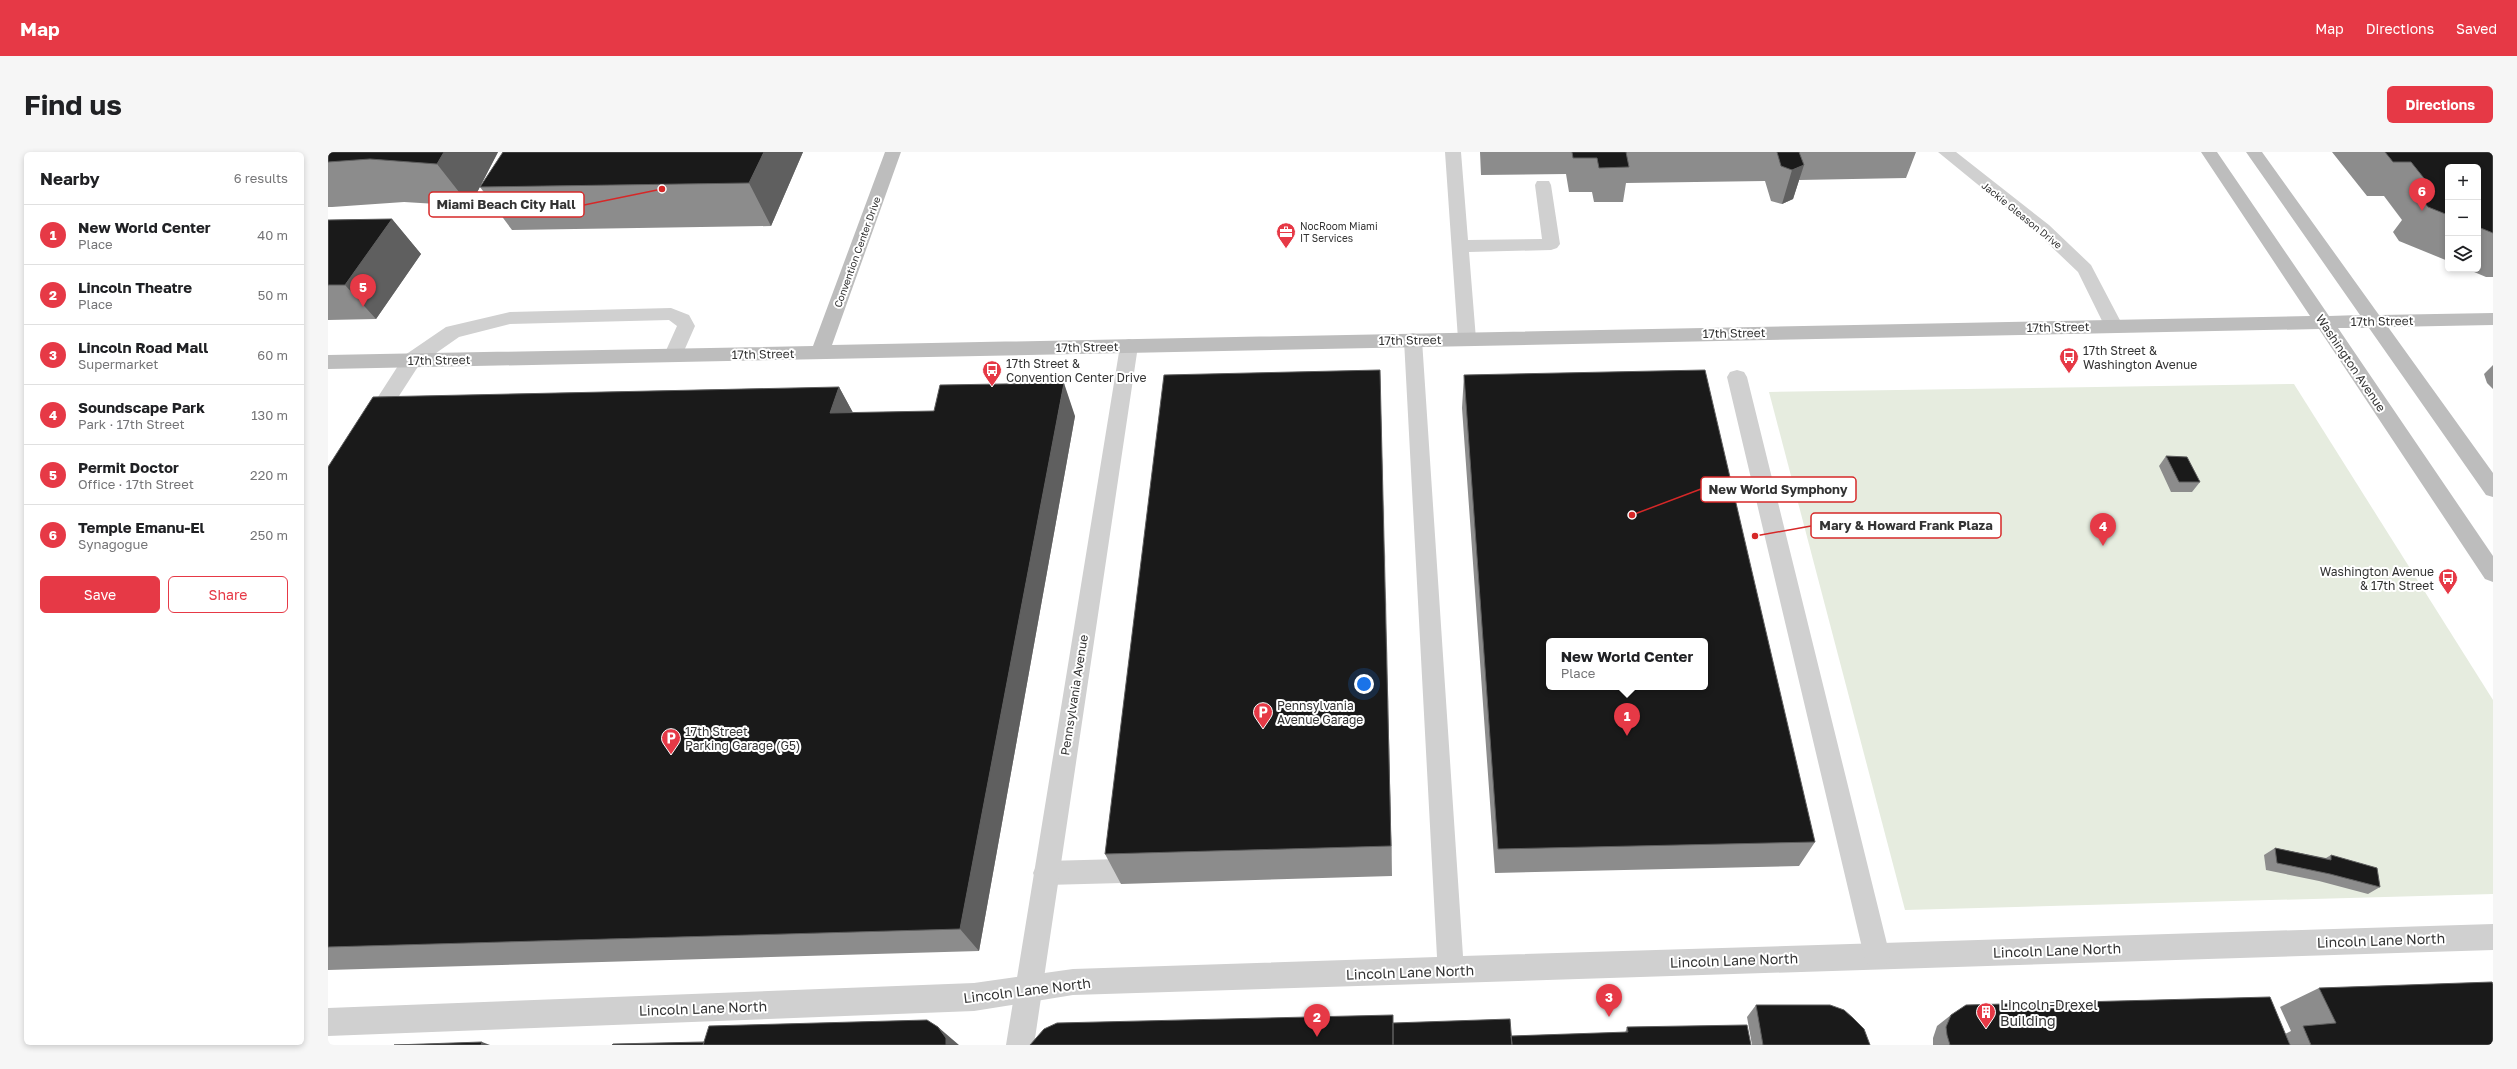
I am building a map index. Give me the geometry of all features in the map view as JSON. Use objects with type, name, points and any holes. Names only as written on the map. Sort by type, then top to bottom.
[{"type":"street","name":"Convention Center Drive","points":[[820,353],[893,152]]},
{"type":"street","points":[[1453,152],[1467,339]]},
{"type":"street","name":"Jackie Gleason Drive","points":[[1946,152],[2043,229],[2085,269],[2114,326]]},
{"type":"street","name":"Washington Avenue","points":[[2210,152],[2493,573]]},
{"type":"street","points":[[2254,152],[2493,489]]},
{"type":"street","points":[[1460,246],[1551,244],[1543,185]]},
{"type":"street","points":[[361,440],[412,360],[453,332],[480,324],[510,318],[663,314],[682,319],[686,326],[674,355]]},
{"type":"street","name":"17th Street","points":[[328,362],[2493,319]]},
{"type":"street","points":[[1413,340],[1452,971]]},
{"type":"street","name":"Pennsylvania Avenue","points":[[1020,1045],[1129,346]]},
{"type":"street","points":[[1737,377],[1877,956]]},
{"type":"street","points":[[1046,873],[1122,871]]},
{"type":"street","name":"Lincoln Lane North","points":[[328,1022],[968,998],[1073,982],[2493,937]]},
{"type":"shaded area","points":[[2294,384],[2493,700],[2493,894],[1905,910],[1769,392]]},
{"type":"building","points":[[328,152],[444,152],[437,164],[370,159],[328,162]]},
{"type":"building","points":[[503,152],[764,152],[749,183],[480,187]]},
{"type":"building","points":[[1572,152],[1626,152],[1629,167],[1599,168],[1597,158],[1573,158]]},
{"type":"building","points":[[1777,152],[1799,152],[1804,165],[1792,170],[1781,166]]},
{"type":"building","points":[[2385,152],[2493,152],[2493,233],[2481,228],[2481,164],[2445,164],[2445,214],[2428,207],[2420,197],[2426,192],[2435,192],[2411,162],[2393,162]]},
{"type":"building","points":[[392,219],[345,285],[328,285],[328,220]]},
{"type":"building","name":"Pennsylvania Avenue Garage","points":[[1380,370],[1391,846],[1105,854],[1164,375]]},
{"type":"building","points":[[1705,370],[1815,842],[1498,849],[1464,375]]},
{"type":"building","name":"17th Street Parking Garage (G5)","points":[[1064,383],[960,929],[328,947],[328,467],[373,397],[839,387],[830,413],[934,411],[940,385]]},
{"type":"building","points":[[2166,456],[2187,457],[2200,482],[2179,482]]},
{"type":"building","points":[[2275,848],[2331,860],[2331,855],[2377,868],[2380,887],[2330,874],[2277,863]]},
{"type":"building","points":[[2492,982],[2493,1045],[2311,1045],[2303,1026],[2336,1023],[2319,988]]},
{"type":"building","points":[[2270,997],[2290,1045],[1950,1045],[1946,1027],[1951,1015],[1966,1005]]},
{"type":"building","points":[[1756,1005],[1830,1005],[1844,1010],[1864,1029],[1870,1045],[1763,1045]]},
{"type":"building","points":[[1393,1015],[1393,1045],[1030,1045],[1044,1029],[1057,1023]]},
{"type":"building","points":[[1510,1019],[1512,1045],[1393,1045],[1393,1023]]},
{"type":"building","points":[[927,1020],[938,1027],[946,1038],[946,1045],[703,1045],[709,1026]]},
{"type":"building","points":[[1747,1025],[1751,1045],[1512,1045],[1511,1036],[1628,1032],[1627,1027]]},
{"type":"building","points":[[482,1042],[481,1045],[394,1045]]},
{"type":"building","points":[[704,1042],[703,1045],[612,1045],[613,1044]]},
{"type":"place","name":"Miami Beach City Hall","points":[[662,189]]},
{"type":"place","name":"Temple Emanu-El","points":[[2422,211]]},
{"type":"place","name":"NocRoom Miami IT Services","points":[[1286,249]]},
{"type":"place","name":"Permit Doctor","points":[[363,307]]},
{"type":"place","name":"17th Street & Washington Avenue","points":[[2069,374]]},
{"type":"place","name":"17th Street & Convention Center Drive","points":[[992,387]]},
{"type":"place","name":"New World Symphony","points":[[1632,515]]},
{"type":"place","name":"Mary & Howard Frank Plaza","points":[[1755,536]]},
{"type":"place","name":"Soundscape Park","points":[[2103,546]]},
{"type":"place","name":"Washington Avenue & 17th Street","points":[[2448,595]]},
{"type":"place","name":"Pennsylvania Avenue Garage","points":[[1263,729]]},
{"type":"place","name":"New World Center","points":[[1627,736]]},
{"type":"place","name":"17th Street Parking Garage (G5)","points":[[671,755]]},
{"type":"place","name":"Lincoln Road Mall","points":[[1609,1017]]},
{"type":"place","name":"Lincoln-Drexel Building","points":[[1986,1029]]},
{"type":"place","name":"Lincoln Theatre","points":[[1317,1037]]}]
